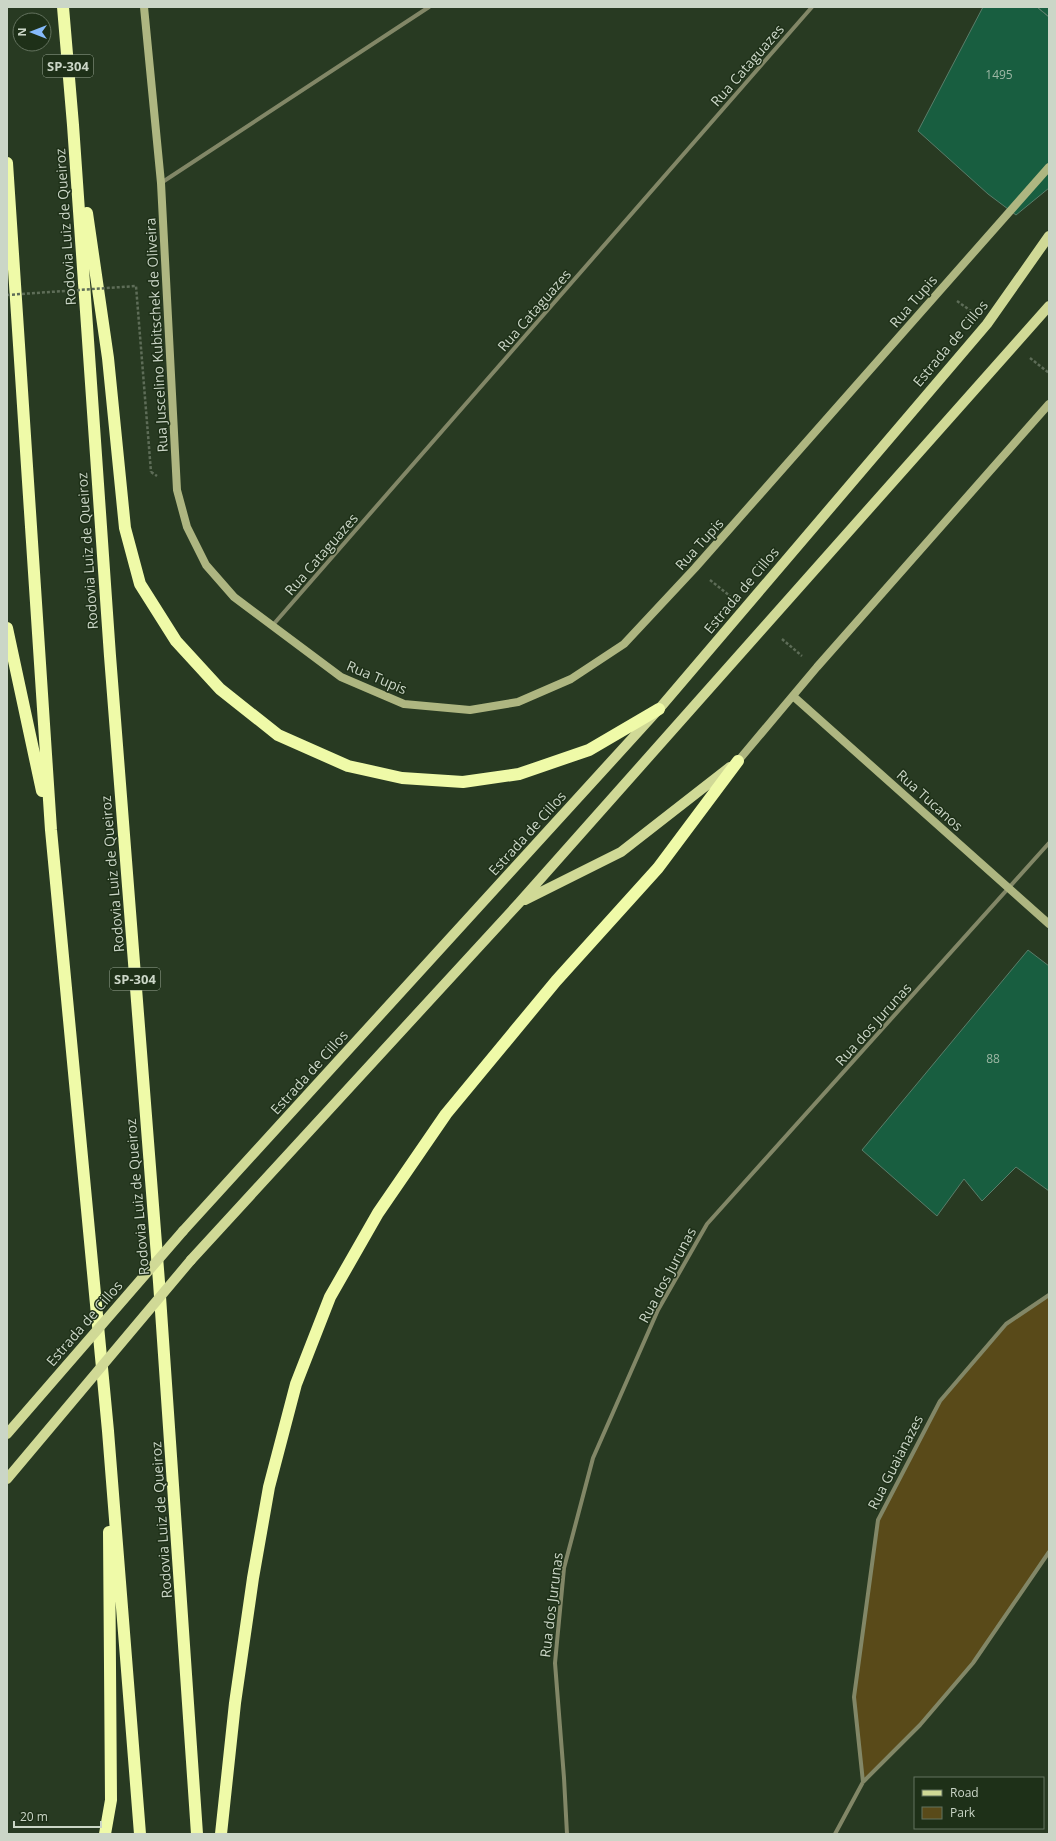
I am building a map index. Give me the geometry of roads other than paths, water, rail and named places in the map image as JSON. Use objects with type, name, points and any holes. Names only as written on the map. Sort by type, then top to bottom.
[{"type":"highway","name":"Rodovia Luiz de Queiroz","points":[[63,7],[73,125],[109,648],[159,1282],[198,1834]]},
{"type":"highway","points":[[73,125],[108,358],[125,528],[140,584],[176,641],[220,689],[278,735],[348,766],[402,778],[463,782],[519,774],[589,750],[659,709]]},
{"type":"highway","points":[[7,162],[51,830],[108,1431],[140,1834]]},
{"type":"highway","points":[[7,628],[51,830]]},
{"type":"highway","points":[[221,1834],[235,1703],[268,1487],[296,1384],[330,1297],[378,1213],[446,1114],[556,981],[658,868],[738,761]]},
{"type":"highway","points":[[105,1834],[111,1800],[108,1431]]},
{"type":"main road","name":"Rua Juscelino Kubitschek de Oliveira","points":[[144,7],[161,183],[177,490],[186,527],[206,564],[234,597],[272,627]]},
{"type":"main road","name":"Rua Tupis","points":[[272,627],[341,678],[404,704],[470,710],[518,702],[571,679],[624,644],[629,639],[695,568],[1049,167]]},
{"type":"main road","name":"Estrada de Cillos","points":[[7,1434],[183,1231],[659,709],[987,324],[1049,236]]},
{"type":"main road","points":[[7,1479],[191,1260],[519,903],[1049,306]]},
{"type":"main road","points":[[519,903],[621,852],[738,761],[793,696],[1049,404]]},
{"type":"main road","name":"Rua Tucanos","points":[[793,696],[1049,924]]},
{"type":"street","points":[[161,183],[429,7]]},
{"type":"street","name":"Rua Cataguazes","points":[[272,627],[812,7]]},
{"type":"street","name":"Rua dos Jurunas","points":[[567,1834],[555,1663],[564,1568],[593,1458],[658,1310],[707,1224],[1049,843]]},
{"type":"street","name":"Rua Guaianazes","points":[[863,1782],[854,1697],[878,1520],[940,1401],[1006,1324],[1049,1295]]},
{"type":"street","points":[[835,1834],[863,1782],[920,1725],[973,1663],[1049,1552]]}]
